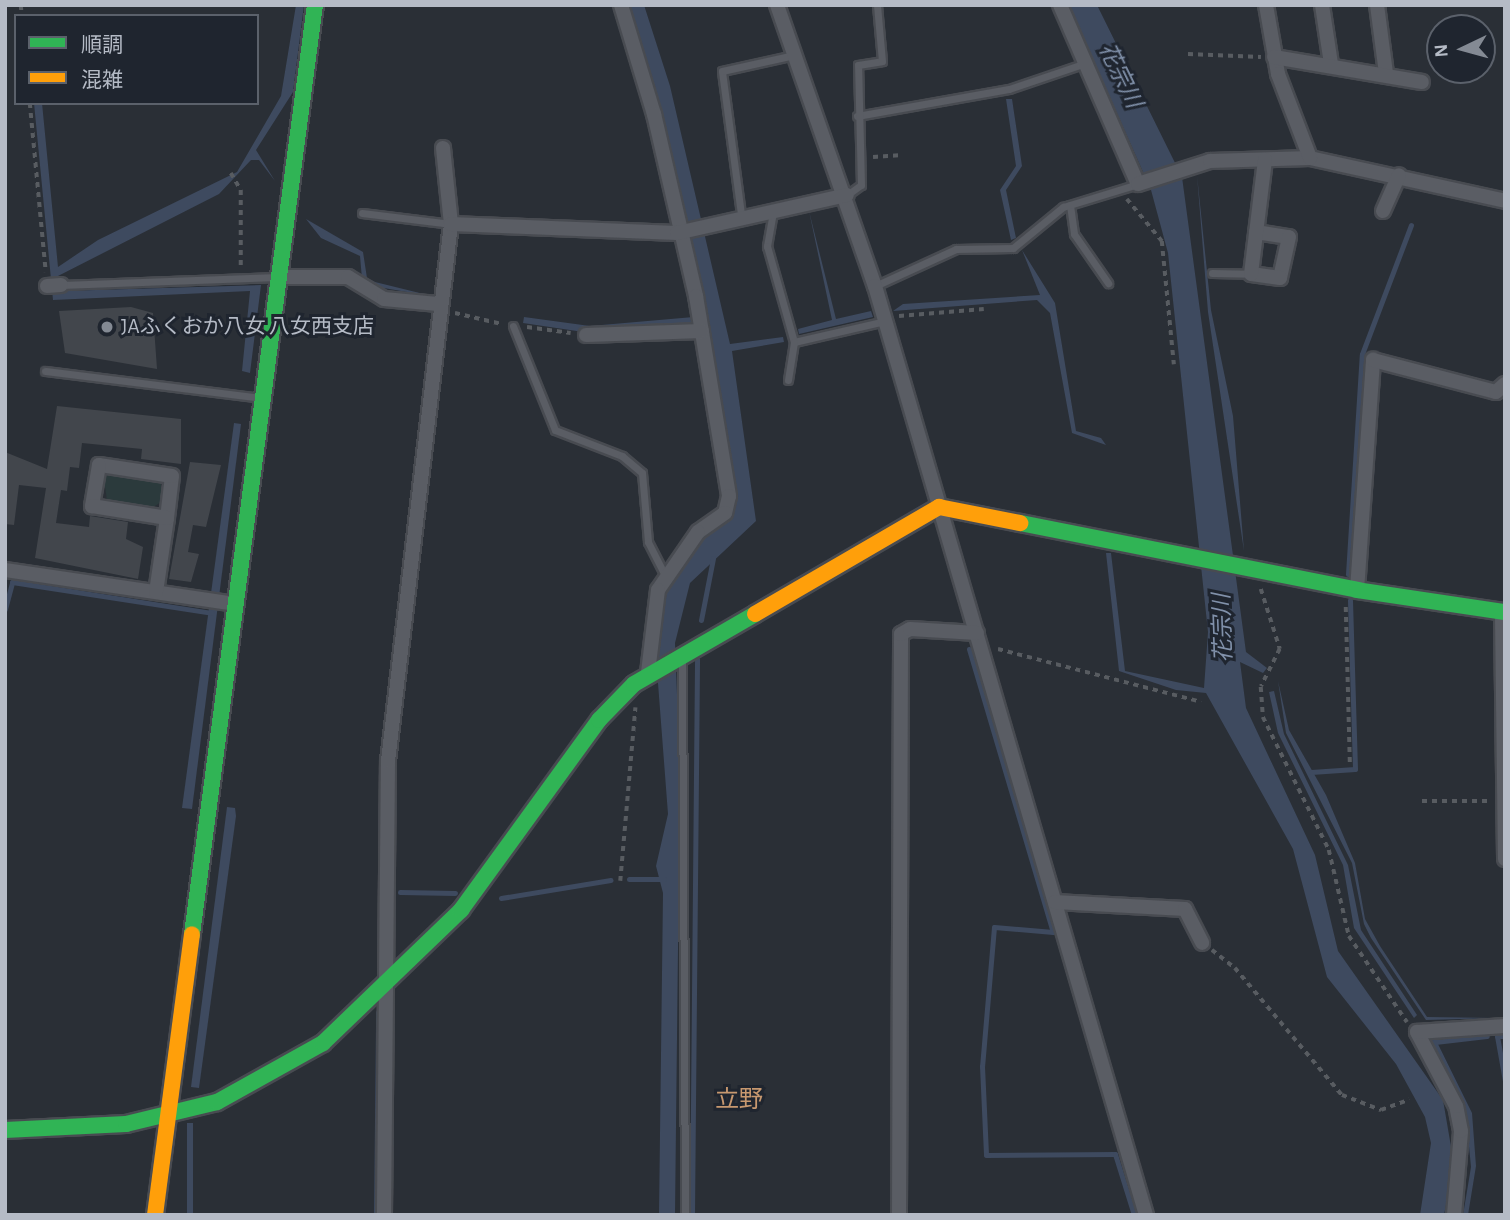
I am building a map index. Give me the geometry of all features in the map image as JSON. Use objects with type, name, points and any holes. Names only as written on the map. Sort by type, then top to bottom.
[{"type":"street","points":[[155,1215],[315,5]]},
{"type":"street","points":[[621,5],[654,114],[677,233],[702,331],[729,496],[725,513],[698,532],[665,576],[651,624],[648,673]]},
{"type":"street","points":[[776,5],[847,195],[875,286],[1146,1215]]},
{"type":"street","points":[[1060,5],[1138,184],[1210,161],[1310,158],[1505,201]]},
{"type":"street","points":[[1266,5],[1274,57],[1310,158]]},
{"type":"street","points":[[1322,5],[1331,64]]},
{"type":"street","points":[[1377,5],[1386,73]]},
{"type":"street","points":[[1274,57],[1386,73],[1422,82]]},
{"type":"street","points":[[384,1215],[388,761],[438,304],[448,284],[451,224],[443,148]]},
{"type":"street","points":[[1256,232],[1289,237],[1280,278],[1251,274],[1256,232],[1265,160]]},
{"type":"street","points":[[1383,211],[1399,176]]},
{"type":"street","points":[[451,224],[677,233],[741,214],[847,195]]},
{"type":"street","points":[[278,277],[348,276],[384,299],[438,304]]},
{"type":"street","points":[[586,335],[702,331]]},
{"type":"street","points":[[1351,589],[1373,360],[1496,392],[1505,384]]},
{"type":"street","points":[[156,592],[172,476],[99,465],[92,506],[166,517]]},
{"type":"street","points":[[5,1130],[126,1124],[167,1115],[267,1078],[323,1043],[386,988],[461,910],[599,720],[634,684],[682,652],[939,507],[1181,555],[1261,567],[1351,589],[1504,612],[1505,859]]},
{"type":"street","points":[[5,570],[234,604]]},
{"type":"street","points":[[899,1215],[901,634],[910,629],[977,633]]},
{"type":"street","points":[[1055,902],[1185,909],[1202,943]]},
{"type":"street","points":[[1454,1215],[1461,1168],[1456,1106],[1418,1039],[1430,1027],[1505,1026]]},
{"type":"lane","points":[[847,195],[861,185],[863,158],[857,116],[858,65],[882,61],[877,5]]},
{"type":"lane","points":[[741,214],[722,71],[794,55]]},
{"type":"lane","points":[[857,116],[1009,89],[1087,63]]},
{"type":"lane","points":[[875,286],[956,249],[1013,248],[1070,205],[1121,192],[1138,184]]},
{"type":"lane","points":[[1070,205],[1074,234],[1108,283]]},
{"type":"lane","points":[[774,208],[767,246],[794,342],[788,380]]},
{"type":"lane","points":[[362,213],[451,224]]},
{"type":"lane","points":[[1212,273],[1251,274]]},
{"type":"lane","points":[[54,286],[241,276],[278,277]]},
{"type":"lane","points":[[794,342],[885,321]]},
{"type":"lane","points":[[513,326],[555,430],[615,453],[642,472],[648,542],[665,576]]},
{"type":"lane","points":[[44,370],[262,398]]},
{"type":"lane","points":[[682,652],[685,1215]]},
{"type":"path","points":[[1188,54],[1274,57]]},
{"type":"path","points":[[30,105],[54,286]]},
{"type":"path","points":[[863,158],[899,155]]},
{"type":"path","points":[[231,173],[237,184],[241,276]]},
{"type":"path","points":[[1121,192],[1162,241],[1174,364]]},
{"type":"path","points":[[885,321],[984,309]]},
{"type":"path","points":[[1261,567],[1261,593],[1280,649],[1261,687],[1263,717],[1329,850],[1349,936],[1418,1039]]},
{"type":"path","points":[[1350,765],[1351,589]]},
{"type":"path","points":[[982,650],[1012,650],[1133,689],[1201,702]]},
{"type":"path","points":[[620,881],[634,684]]},
{"type":"path","points":[[1422,801],[1504,797]]},
{"type":"path","points":[[1202,943],[1235,968],[1342,1095],[1381,1110],[1409,1100]]},
{"type":"shaded area","points":[[110,472],[161,479],[161,502],[152,508],[107,501],[104,479]]},
{"type":"water","points":[[296,5],[304,5],[293,92],[256,150],[275,181],[259,160],[251,160],[219,194],[58,276],[62,291],[261,285],[250,373],[242,371],[250,291],[53,300],[34,105],[42,105],[58,267],[98,240],[237,172],[281,96]]},
{"type":"water","points":[[627,5],[644,5],[670,86],[730,344],[783,337],[784,342],[732,351],[756,521],[690,583],[675,643],[680,771],[675,1215],[659,1215],[663,893],[656,866],[668,814],[656,657],[665,589],[700,538],[734,508],[726,436],[706,324],[590,333],[523,323],[524,317],[590,326],[705,316]]},
{"type":"water","name":"花宗川","points":[[1069,5],[1097,5],[1182,177],[1246,652],[1267,668],[1263,673],[1240,662],[1246,708],[1315,855],[1338,951],[1443,1100],[1454,1164],[1444,1215],[1420,1215],[1431,1143],[1425,1117],[1396,1064],[1327,977],[1293,849],[1206,693],[1176,690],[1119,671],[1106,553],[1111,553],[1125,671],[1204,688],[1208,632],[1168,253],[1151,190]]},
{"type":"water","points":[[1006,99],[1012,99],[1022,166],[1006,190],[1016,238],[1011,240],[1000,190],[1016,166]]},
{"type":"water","points":[[1197,175],[1211,310],[1233,416],[1244,551],[1208,312]]},
{"type":"water","points":[[809,211],[836,319],[871,311],[873,317],[799,334],[798,329],[832,320]]},
{"type":"water","points":[[306,219],[363,252],[367,278],[436,297],[372,286],[362,279],[360,256],[321,238]]},
{"type":"water","points":[[1022,250],[1055,303],[1076,431],[1101,438],[1106,445],[1072,433],[1050,313],[1037,300],[893,311],[903,304],[1040,295]]},
{"type":"water","points":[[234,423],[241,424],[192,809],[182,808]]},
{"type":"water","points":[[1278,681],[1289,730],[1326,795],[1355,863],[1365,919],[1380,946],[1427,1017],[1496,1018],[1426,1020],[1371,938],[1364,924],[1352,863],[1286,733]]},
{"type":"water","points":[[1274,691],[1284,734],[1348,865],[1361,930],[1417,1015],[1414,1018],[1354,928],[1343,865],[1278,733],[1269,692]]},
{"type":"water","points":[[227,807],[235,808],[236,816],[199,1088],[191,1087]]},
{"type":"water","points":[[1435,1038],[1472,1113],[1476,1166],[1468,1215],[1463,1215],[1471,1167],[1465,1105],[1431,1041]]},
{"type":"water","points":[[187,1123],[193,1123],[193,1215],[187,1215]]},
{"type":"building","name":"JAふくおか八女 八女西支店","points":[[131,307],[153,313],[157,369],[65,353],[59,311]]},
{"type":"building","points":[[57,406],[181,419],[181,464],[141,459],[142,449],[82,443],[79,468],[70,467],[67,491],[61,490],[56,523],[89,527],[90,516],[128,522],[126,539],[143,547],[138,579],[35,558],[46,488],[19,485],[14,525],[5,524],[5,452],[47,469]]},
{"type":"building","points":[[190,462],[221,465],[206,527],[193,525],[188,552],[199,554],[191,582],[169,579]]},
{"type":"waterway","points":[[1348,574],[1362,354],[1411,225]]},
{"type":"waterway","points":[[701,620],[713,558]]},
{"type":"waterway","points":[[5,609],[12,582],[212,613]]},
{"type":"waterway","points":[[1311,772],[1355,769],[1350,600]]},
{"type":"waterway","points":[[969,649],[1053,932],[994,927],[982,1066],[986,1155],[1115,1154],[1134,1215]]},
{"type":"waterway","points":[[692,1215],[697,659]]},
{"type":"waterway","points":[[629,879],[664,879]]},
{"type":"waterway","points":[[501,898],[611,880]]},
{"type":"waterway","points":[[400,892],[455,893]]},
{"type":"waterway","points":[[376,1215],[378,1012]]},
{"type":"waterway","points":[[1435,1042],[1487,1036]]},
{"type":"waterway","points":[[1505,1036],[1497,1036],[1505,1081]]},
{"type":"traffic: fast","points":[[192,934],[315,5]]},
{"type":"traffic: fast","points":[[1020,523],[1357,590],[1505,612]]},
{"type":"traffic: fast","points":[[5,1130],[126,1124],[217,1102],[323,1043],[461,910],[599,720],[634,684],[755,614]]},
{"type":"traffic: slow","points":[[755,614],[939,507],[1020,523]]},
{"type":"traffic: slow","points":[[155,1215],[192,934]]},
{"type":"place","name":"JAふくおか八女 八女西支店","points":[[107,327]]},
{"type":"district","name":"立野","points":[[739,1101]]}]
